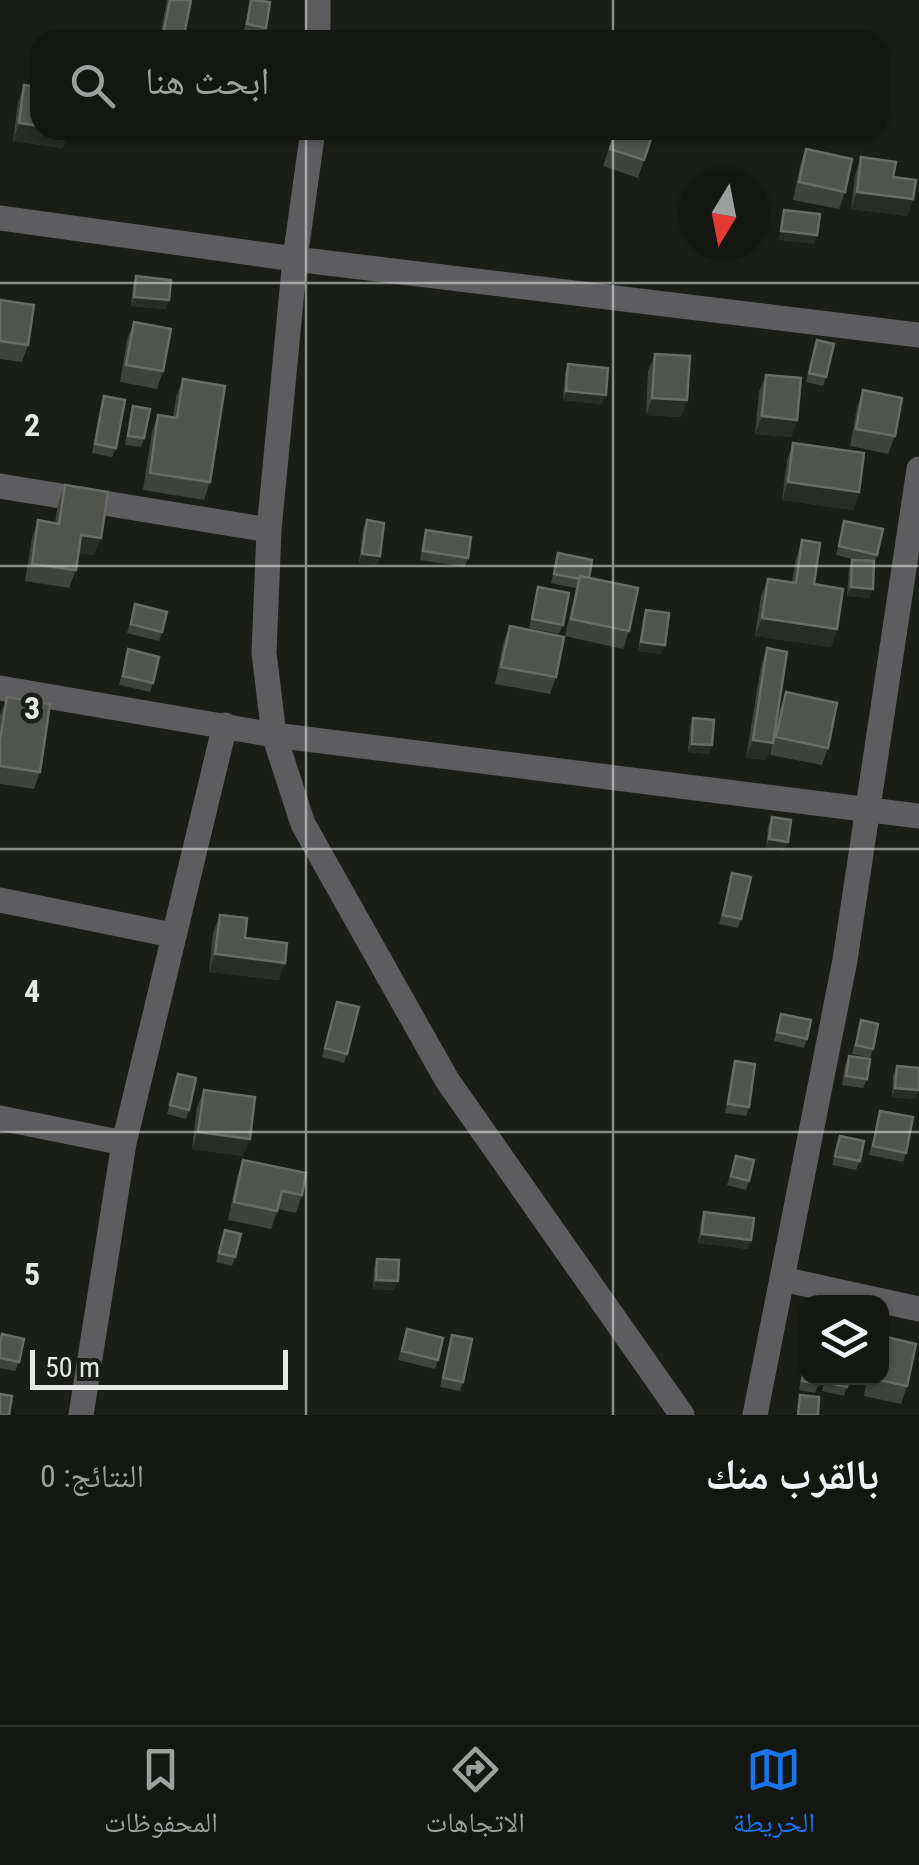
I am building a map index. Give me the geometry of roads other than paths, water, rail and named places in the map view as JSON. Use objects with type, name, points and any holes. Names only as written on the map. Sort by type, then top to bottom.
[{"type":"street","points":[[318,0],[318,30]]},
{"type":"street","points":[[312,140],[295,259],[269,530],[264,653],[274,735],[304,824],[447,1080],[682,1415]]},
{"type":"street","points":[[0,218],[295,259],[919,335]]},
{"type":"street","points":[[755,1415],[844,960],[919,469]]},
{"type":"street","points":[[0,486],[269,530]]},
{"type":"street","points":[[0,688],[274,735],[868,806],[919,816]]},
{"type":"street","points":[[82,1415],[124,1144],[224,725]]},
{"type":"street","points":[[0,900],[172,935]]},
{"type":"street","points":[[0,1118],[124,1144]]},
{"type":"street","points":[[782,1278],[919,1309]]}]
